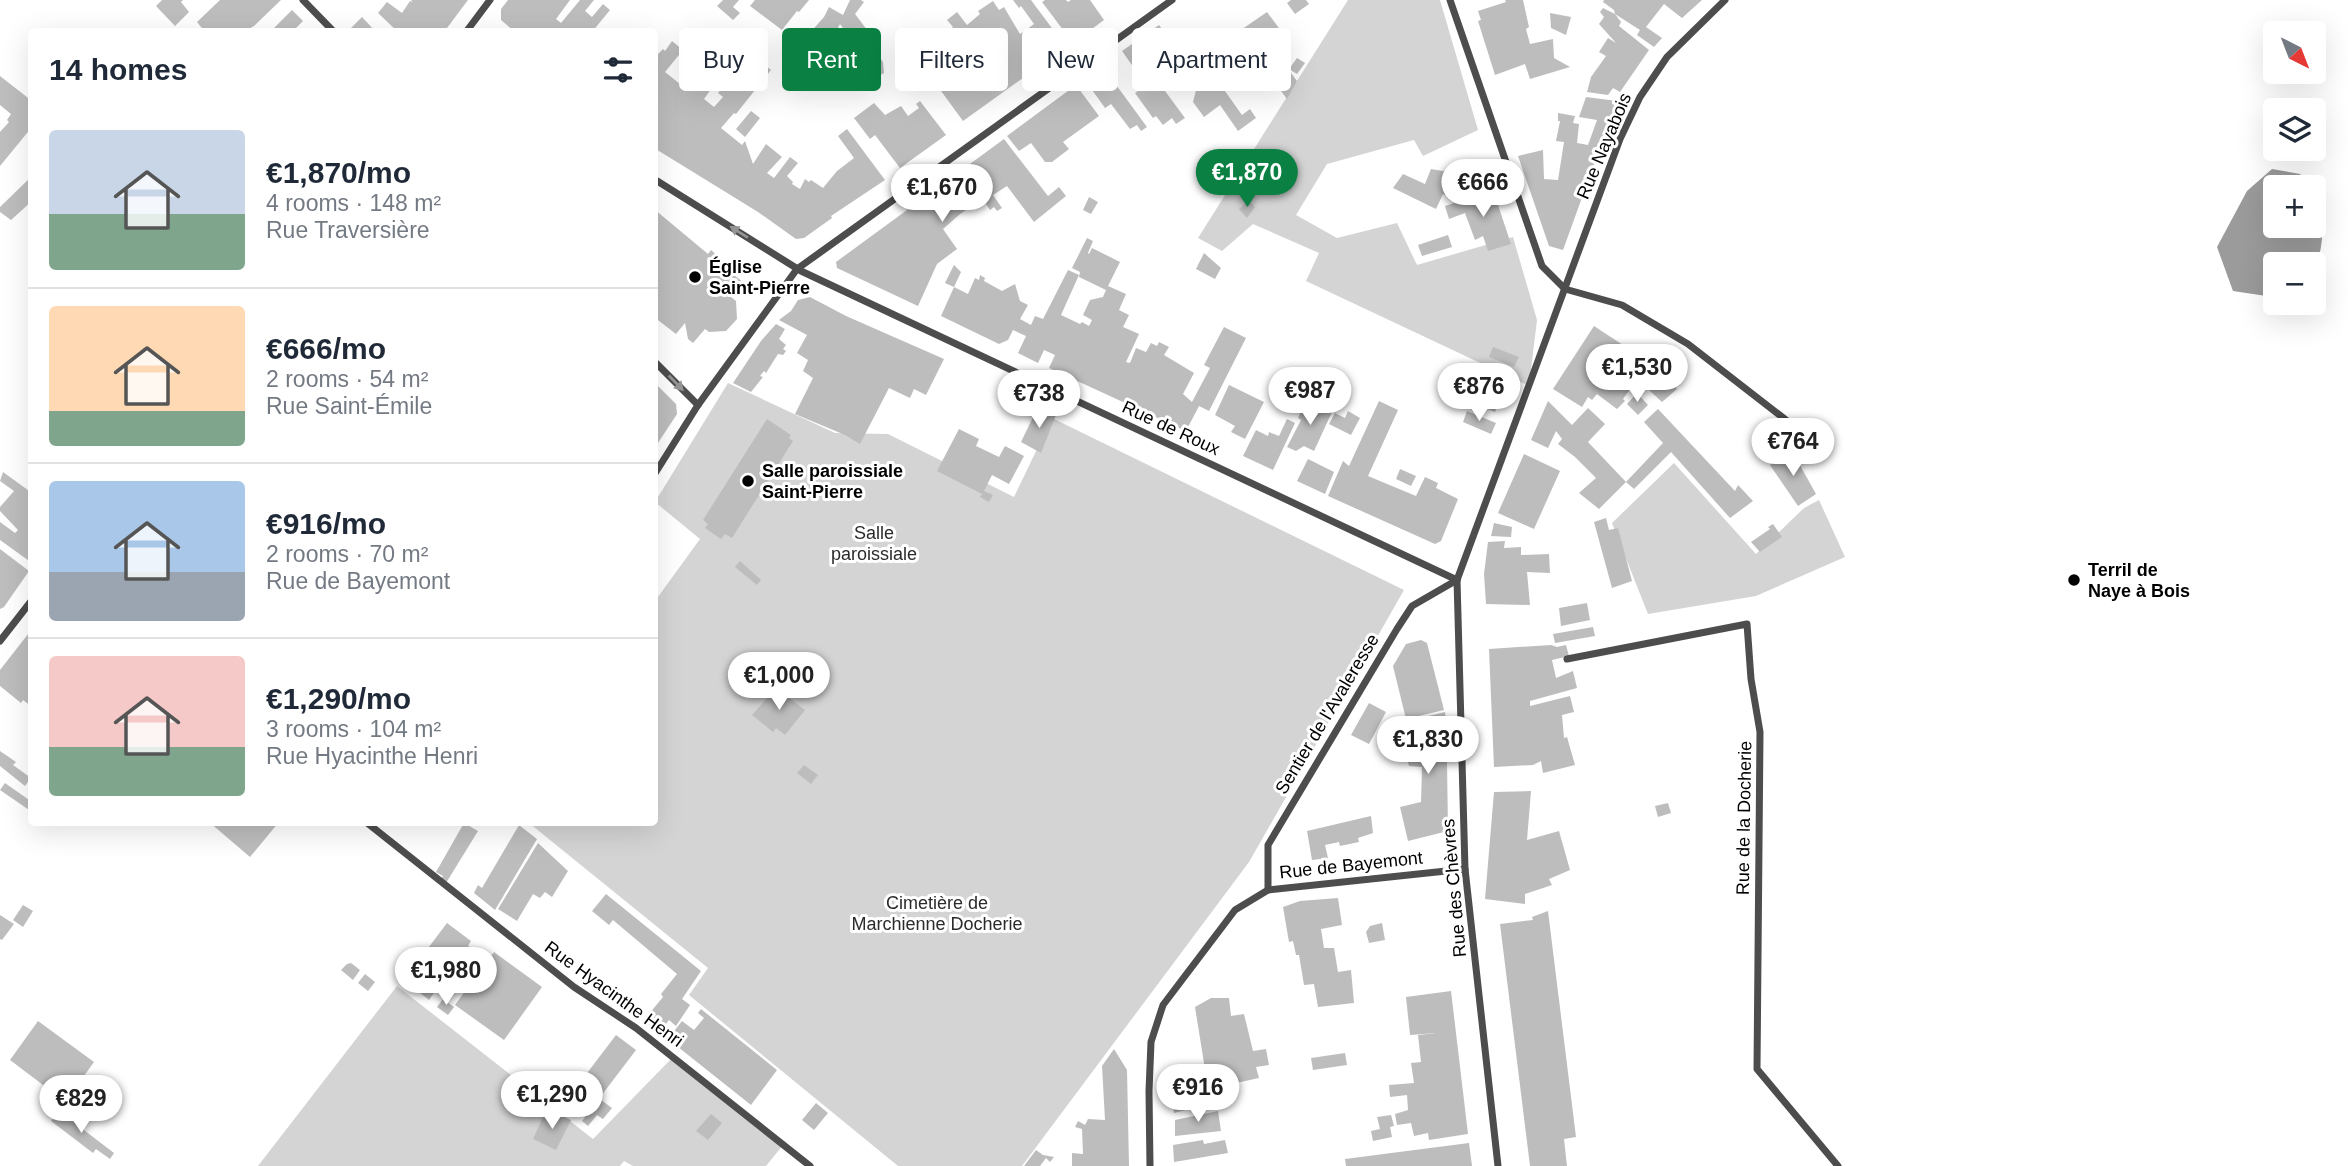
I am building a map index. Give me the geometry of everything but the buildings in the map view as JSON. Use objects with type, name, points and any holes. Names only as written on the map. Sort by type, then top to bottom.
[{"type":"street","points":[[303,0],[330,28]]},
{"type":"street","points":[[469,28],[490,0]]},
{"type":"street","points":[[658,469],[698,405],[797,269],[1172,0]]},
{"type":"street","points":[[1450,0],[1542,266],[1565,289],[1622,305],[1688,344],[1786,421]]},
{"type":"street","name":"Rue Nayabois","points":[[1565,289],[1620,139],[1640,97],[1667,57],[1725,0]]},
{"type":"street","points":[[472,24],[476,28]]},
{"type":"street","name":"Rue de Roux","points":[[658,182],[797,269],[1457,580]]},
{"type":"street","name":"Rue des Chèvres","points":[[1497,1166],[1465,869],[1457,580],[1565,289]]},
{"type":"street","points":[[658,365],[698,405]]},
{"type":"street","name":"Sentier de l'Avaleresse","points":[[1268,890],[1268,845],[1397,629],[1412,606],[1457,580]]},
{"type":"street","points":[[0,641],[28,605]]},
{"type":"street","name":"Rue de la Docherie","points":[[1567,659],[1747,624],[1751,679],[1760,732],[1757,1069],[1838,1166]]},
{"type":"street","name":"Rue Hyacinthe Henri","points":[[371,826],[574,987],[636,1028],[810,1166]]},
{"type":"street","name":"Rue de Bayemont","points":[[1150,1166],[1151,1042],[1163,1005],[1235,910],[1268,890],[1465,869]]},
{"type":"green space","points":[[1348,0],[1440,0],[1478,130],[1423,156],[1414,140],[1327,164],[1296,215],[1337,238],[1397,223],[1417,265],[1513,237],[1537,320],[1529,386],[1306,281],[1319,253],[1253,224],[1222,251],[1198,238]]},
{"type":"green space","name":"Cimetière de Marchienne Docherie","points":[[728,383],[835,433],[888,434],[1014,497],[1052,418],[1404,590],[1249,862],[1022,1166],[898,1166],[689,995],[708,968],[533,826],[658,826],[658,597],[700,539],[658,504],[658,497]]},
{"type":"green space","points":[[1674,463],[1756,554],[1804,508],[1819,500],[1845,557],[1756,596],[1648,614],[1612,523]]},
{"type":"green space","points":[[397,986],[593,1139],[673,1057],[783,1145],[766,1166],[633,1166],[624,1161],[620,1166],[258,1166]]},
{"type":"shaded area","points":[[2272,169],[2301,175],[2265,175]]},
{"type":"shaded area","points":[[2263,177],[2263,238],[2322,238],[2320,252],[2263,252],[2263,296],[2233,291],[2217,247],[2247,191]]},
{"type":"place","name":"Église Saint-Pierre","points":[[695,277]]},
{"type":"place","name":"Salle paroissiale Saint-Pierre","points":[[748,481]]},
{"type":"place","name":"Terril de Naye à Bois","points":[[2074,580]]},
{"type":"park label","name":"Salle paroissiale","points":[[874,543]]}]
